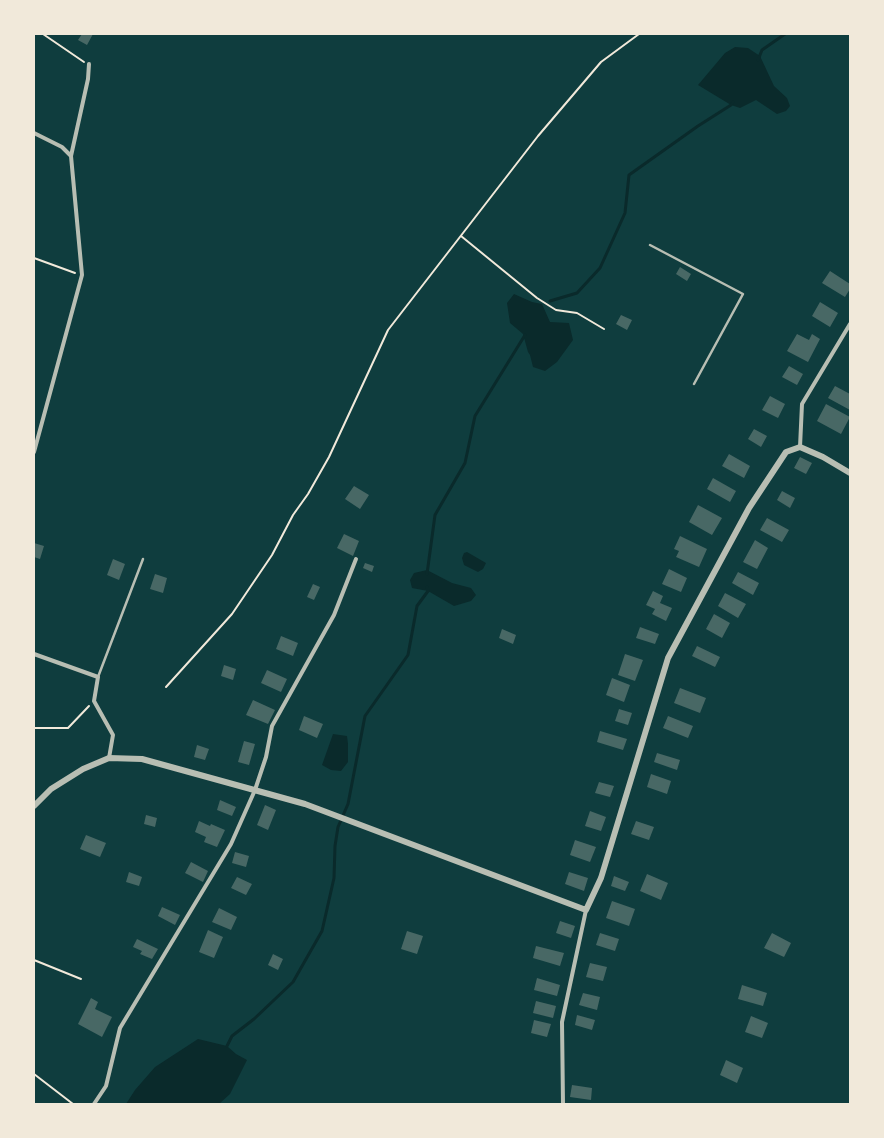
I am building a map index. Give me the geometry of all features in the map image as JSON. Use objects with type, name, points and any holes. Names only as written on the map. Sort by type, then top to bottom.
[{"type":"street","points":[[34,452],[82,275],[71,156],[88,79],[89,64]]},
{"type":"street","points":[[34,133],[62,147],[71,156]]},
{"type":"street","points":[[800,447],[802,404],[850,324]]},
{"type":"street","points":[[564,1104],[562,1022],[586,910],[602,878],[668,658],[749,508],[786,452],[800,447],[823,457],[850,473]]},
{"type":"street","points":[[94,1104],[106,1086],[120,1028],[231,844],[256,790],[266,757],[272,726],[334,615],[356,559]]},
{"type":"street","points":[[34,654],[98,677],[94,701],[113,734],[109,758]]},
{"type":"street","points":[[34,806],[51,789],[83,769],[109,758],[142,758],[305,804],[586,910]]},
{"type":"lane","points":[[650,245],[743,294],[694,384]]},
{"type":"lane","points":[[98,677],[143,559]]},
{"type":"path","points":[[43,34],[89,64]]},
{"type":"path","points":[[166,687],[232,614],[272,555],[293,515],[308,494],[329,457],[388,330],[538,136],[601,62],[639,34]]},
{"type":"path","points":[[461,236],[537,298],[556,310],[576,313],[604,329]]},
{"type":"path","points":[[34,258],[82,275]]},
{"type":"path","points":[[34,728],[68,728],[94,701]]},
{"type":"path","points":[[34,960],[81,979]]},
{"type":"path","points":[[34,1074],[73,1104]]},
{"type":"water","points":[[735,47],[748,48],[760,56],[774,86],[787,98],[790,106],[786,111],[777,114],[756,100],[740,108],[731,105],[698,85],[725,53]]},
{"type":"water","points":[[514,294],[532,302],[542,304],[550,322],[569,323],[573,340],[557,362],[545,371],[533,367],[523,334],[510,323],[507,303]]},
{"type":"water","points":[[467,552],[486,563],[483,569],[478,572],[464,565],[462,558],[464,553]]},
{"type":"water","points":[[427,570],[452,583],[471,588],[476,595],[471,601],[454,606],[428,591],[412,588],[410,580],[414,573]]},
{"type":"water","points":[[333,734],[347,736],[348,762],[341,771],[331,770],[322,765]]},
{"type":"water","points":[[198,1039],[227,1046],[236,1054],[247,1060],[230,1094],[219,1104],[126,1104],[135,1090],[155,1067]]},
{"type":"building","points":[[82,34],[93,34],[87,45],[78,40]]},
{"type":"building","points":[[680,267],[691,274],[687,281],[676,274]]},
{"type":"building","points":[[830,271],[850,284],[850,289],[845,297],[822,283]]},
{"type":"building","points":[[820,302],[838,313],[830,327],[812,316]]},
{"type":"building","points":[[621,315],[632,320],[627,330],[616,324]]},
{"type":"building","points":[[797,334],[809,340],[812,334],[820,339],[808,362],[787,351]]},
{"type":"building","points":[[789,366],[803,374],[797,385],[782,377]]},
{"type":"building","points":[[835,386],[850,394],[850,410],[828,398]]},
{"type":"building","points":[[770,396],[785,404],[778,418],[762,410]]},
{"type":"building","points":[[826,404],[850,417],[841,434],[817,421]]},
{"type":"building","points":[[754,429],[767,436],[761,447],[748,439]]},
{"type":"building","points":[[729,454],[750,466],[744,478],[722,466]]},
{"type":"building","points":[[800,457],[812,463],[806,474],[794,468]]},
{"type":"building","points":[[713,478],[736,491],[730,502],[707,489]]},
{"type":"building","points":[[354,486],[369,495],[360,509],[345,499]]},
{"type":"building","points":[[782,491],[795,498],[790,508],[777,500]]},
{"type":"building","points":[[698,505],[722,518],[712,535],[689,522]]},
{"type":"building","points":[[767,518],[789,530],[782,542],[760,530]]},
{"type":"building","points":[[344,534],[359,541],[353,556],[337,548]]},
{"type":"building","points":[[680,536],[707,549],[699,567],[676,557],[679,551],[674,549]]},
{"type":"building","points":[[755,540],[768,548],[757,569],[743,562]]},
{"type":"building","points":[[34,543],[44,546],[40,559],[34,557]]},
{"type":"building","points":[[113,559],[125,564],[119,580],[107,575]]},
{"type":"building","points":[[365,563],[374,566],[372,572],[363,568]]},
{"type":"building","points":[[669,569],[687,578],[681,592],[662,584]]},
{"type":"building","points":[[738,572],[759,583],[753,595],[732,583]]},
{"type":"building","points":[[155,574],[167,578],[163,593],[150,589]]},
{"type":"building","points":[[313,584],[320,587],[314,600],[307,597]]},
{"type":"building","points":[[653,591],[663,596],[660,603],[672,608],[666,621],[652,614],[655,609],[646,605]]},
{"type":"building","points":[[725,593],[746,604],[738,618],[718,606]]},
{"type":"building","points":[[714,614],[730,623],[722,638],[706,629]]},
{"type":"building","points":[[640,627],[659,634],[655,644],[636,638]]},
{"type":"building","points":[[502,629],[516,635],[513,644],[499,638]]},
{"type":"building","points":[[281,636],[298,643],[293,656],[276,649]]},
{"type":"building","points":[[697,646],[720,657],[715,667],[692,656]]},
{"type":"building","points":[[625,654],[643,660],[635,681],[618,675]]},
{"type":"building","points":[[224,665],[236,669],[233,680],[221,676]]},
{"type":"building","points":[[267,670],[287,679],[281,692],[261,683]]},
{"type":"building","points":[[612,678],[630,685],[624,702],[606,695]]},
{"type":"building","points":[[680,688],[706,698],[700,713],[674,703]]},
{"type":"building","points":[[253,700],[275,710],[268,724],[246,715]]},
{"type":"building","points":[[619,709],[632,713],[628,725],[615,721]]},
{"type":"building","points":[[304,716],[323,724],[317,738],[299,730]]},
{"type":"building","points":[[668,716],[693,726],[688,738],[663,728]]},
{"type":"building","points":[[600,731],[627,739],[623,750],[597,742]]},
{"type":"building","points":[[244,741],[255,744],[249,765],[238,762]]},
{"type":"building","points":[[197,745],[209,749],[205,760],[194,757]]},
{"type":"building","points":[[657,753],[680,760],[677,770],[654,762]]},
{"type":"building","points":[[651,774],[671,781],[667,794],[647,787]]},
{"type":"building","points":[[599,782],[614,786],[610,797],[595,793]]},
{"type":"building","points":[[220,800],[236,807],[232,816],[217,810]]},
{"type":"building","points":[[265,805],[276,810],[268,830],[257,825]]},
{"type":"building","points":[[590,811],[606,817],[601,831],[585,826]]},
{"type":"building","points":[[146,815],[157,818],[155,827],[144,824]]},
{"type":"building","points":[[199,821],[225,830],[217,847],[204,842],[206,837],[195,832]]},
{"type":"building","points":[[636,821],[654,827],[649,840],[631,834]]},
{"type":"building","points":[[86,835],[106,843],[100,857],[80,849]]},
{"type":"building","points":[[575,840],[596,847],[590,862],[570,855]]},
{"type":"building","points":[[235,852],[249,856],[246,867],[232,863]]},
{"type":"building","points":[[191,862],[208,871],[203,882],[185,873]]},
{"type":"building","points":[[129,872],[142,877],[139,886],[126,882]]},
{"type":"building","points":[[569,872],[588,878],[584,891],[565,884]]},
{"type":"building","points":[[647,874],[668,883],[661,900],[640,891]]},
{"type":"building","points":[[614,876],[629,882],[625,891],[611,886]]},
{"type":"building","points":[[237,877],[252,884],[246,895],[231,888]]},
{"type":"building","points":[[612,901],[635,909],[629,926],[606,918]]},
{"type":"building","points":[[162,907],[180,915],[175,925],[158,916]]},
{"type":"building","points":[[219,908],[237,917],[231,930],[212,922]]},
{"type":"building","points":[[560,921],[575,926],[571,938],[556,933]]},
{"type":"building","points":[[208,930],[223,937],[214,958],[199,952]]},
{"type":"building","points":[[407,931],[423,936],[417,954],[401,949]]},
{"type":"building","points":[[600,933],[619,939],[615,951],[596,945]]},
{"type":"building","points":[[772,933],[791,943],[784,957],[764,948]]},
{"type":"building","points":[[137,939],[158,949],[152,959],[140,954],[142,951],[133,947]]},
{"type":"building","points":[[536,946],[564,953],[560,966],[533,958]]},
{"type":"building","points":[[273,954],[283,959],[278,970],[268,965]]},
{"type":"building","points":[[590,963],[607,967],[603,981],[586,977]]},
{"type":"building","points":[[537,978],[560,985],[557,996],[534,990]]},
{"type":"building","points":[[742,985],[767,993],[763,1006],[738,999]]},
{"type":"building","points":[[583,993],[600,997],[597,1010],[579,1005]]},
{"type":"building","points":[[91,998],[98,1002],[95,1009],[112,1017],[102,1037],[78,1024]]},
{"type":"building","points":[[536,1001],[556,1006],[553,1018],[533,1013]]},
{"type":"building","points":[[577,1015],[595,1020],[592,1030],[575,1025]]},
{"type":"building","points":[[751,1016],[768,1023],[762,1038],[745,1032]]},
{"type":"building","points":[[534,1020],[551,1024],[547,1037],[531,1033]]},
{"type":"building","points":[[726,1060],[743,1068],[737,1083],[720,1075]]},
{"type":"building","points":[[572,1085],[592,1088],[591,1100],[570,1097]]},
{"type":"waterway","points":[[758,60],[762,50],[785,34]]},
{"type":"waterway","points":[[550,301],[577,293],[600,268],[625,213],[629,175],[698,126],[731,105],[733,102]]},
{"type":"waterway","points":[[427,574],[435,515],[465,463],[475,416],[525,335]]},
{"type":"waterway","points":[[227,1046],[232,1036],[254,1019],[293,982],[322,931],[334,878],[335,846],[338,827],[348,804],[365,716],[408,655],[417,606],[428,591],[427,587]]}]
